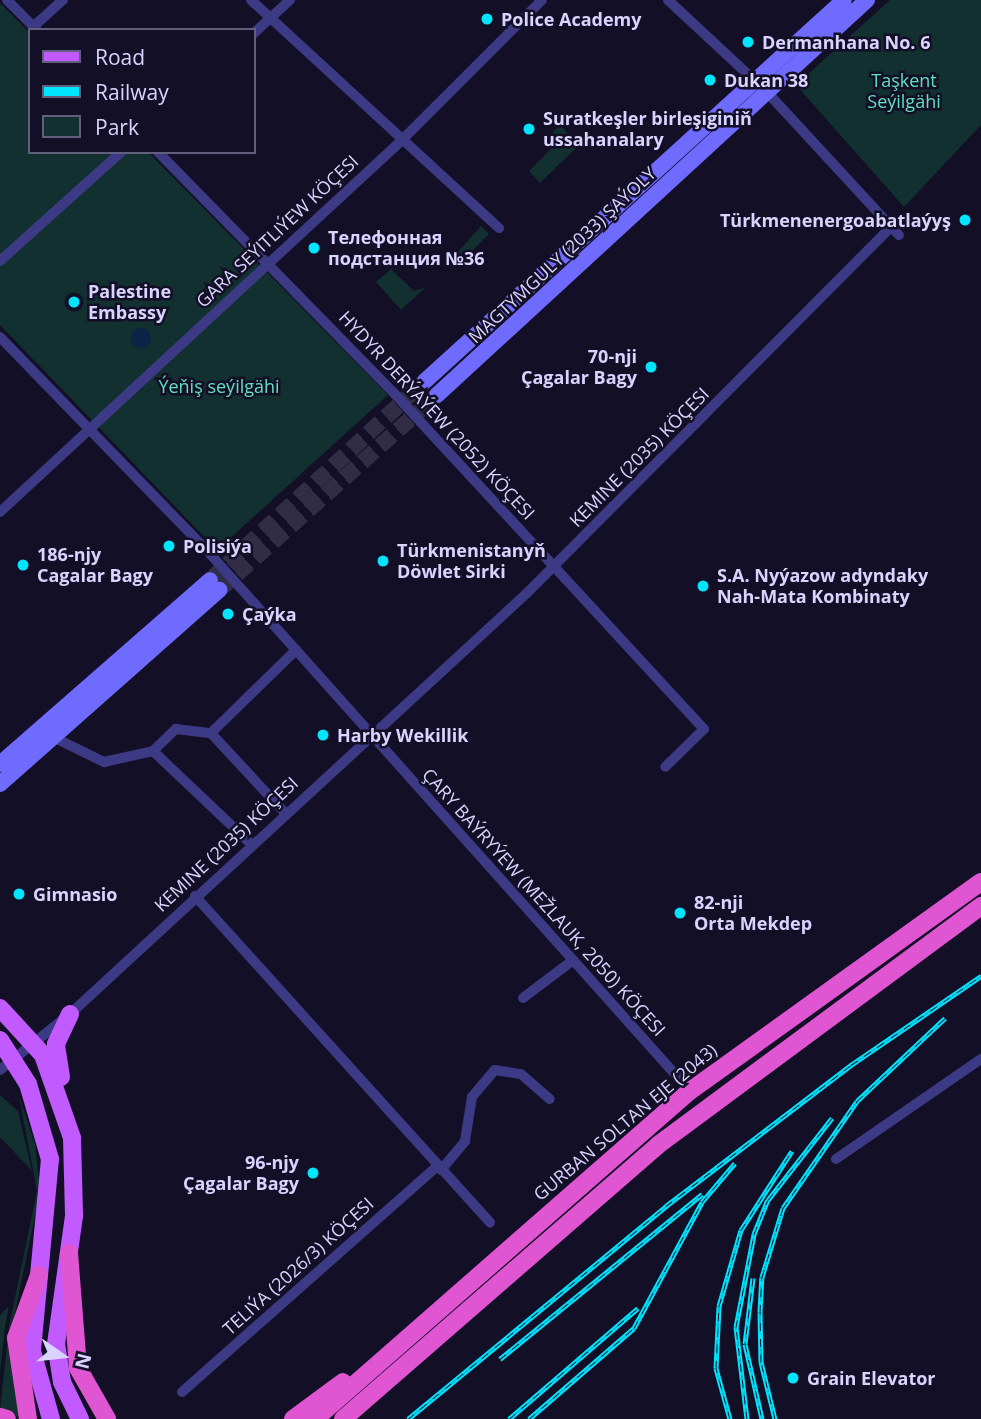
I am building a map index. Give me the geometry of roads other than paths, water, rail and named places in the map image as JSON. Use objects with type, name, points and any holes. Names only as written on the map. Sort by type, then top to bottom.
[{"type":"highway","name":"GURBAN SOLTAN EJE (2043)","points":[[315,1419],[384,1355],[690,1091],[981,882]]},
{"type":"highway","points":[[343,1419],[658,1145],[981,906]]},
{"type":"highway","points":[[69,1253],[78,1368],[107,1419]]},
{"type":"highway","points":[[28,1419],[16,1338],[39,1275]]},
{"type":"highway","points":[[293,1419],[384,1355]]},
{"type":"highway","points":[[0,1417],[7,1419]]},
{"type":"main road","name":"MAGTYMGULY (2033) ŞAÝOLY","points":[[425,381],[753,79],[844,0]]},
{"type":"main road","name":"MAGTYMGULY (2033) ŞAÝOLY","points":[[437,395],[867,0]]},
{"type":"main road","points":[[0,764],[215,585],[55,738],[0,784]]},
{"type":"main road","points":[[0,1007],[35,1045],[72,1138]]},
{"type":"main road","points":[[70,1014],[55,1051],[74,1116],[72,1138],[76,1187],[56,1344],[62,1382],[80,1419]]},
{"type":"main road","points":[[0,1040],[16,1060],[50,1159],[32,1351],[51,1419]]},
{"type":"street","points":[[7,0],[36,28],[63,0]]},
{"type":"street","points":[[251,0],[401,141],[499,228]]},
{"type":"street","points":[[256,31],[290,0]]},
{"type":"street","name":"GARA SEÝITLIÝEW KÖÇESI","points":[[0,512],[401,141],[542,0]]},
{"type":"street","points":[[668,0],[766,91]]},
{"type":"street","name":"KEMINE (2035) KÖÇESI","points":[[0,1070],[35,1045],[70,1014],[251,844],[555,567],[895,231],[766,91]]},
{"type":"street","points":[[0,261],[119,154]]},
{"type":"street","name":"HYDYR DERÝAÝEW (2052) KÖÇESI","points":[[160,154],[268,263],[704,729],[665,767]]},
{"type":"street","name":"ÇARY BAÝRYÝEW (MEŽLAUK, 2050) KÖÇESI","points":[[0,337],[90,429],[296,650],[690,1091]]},
{"type":"street","points":[[211,733],[296,650]]},
{"type":"street","points":[[55,738],[104,762],[153,751],[176,729],[211,733],[285,813]]},
{"type":"street","points":[[153,751],[251,844]]},
{"type":"street","points":[[195,896],[489,1222]]},
{"type":"street","points":[[523,998],[573,961]]},
{"type":"street","points":[[835,1159],[981,1059]]},
{"type":"street","name":"TELIÝA (2026/3) KÖÇESI","points":[[182,1392],[439,1168],[466,1141],[472,1097],[495,1070],[521,1074],[550,1099]]},
{"type":"water","points":[[141,328],[148,331],[151,338],[148,345],[141,348],[134,345],[131,338],[134,331]]},
{"type":"tunnel","points":[[210,580],[425,381]]},
{"type":"tunnel","points":[[219,590],[437,395]]},
{"type":"railway","points":[[408,1419],[666,1206],[851,1065],[981,976]]},
{"type":"railway","points":[[775,1419],[761,1362],[760,1312],[762,1277],[783,1208],[857,1101],[945,1018]]},
{"type":"railway","points":[[747,1419],[736,1327],[754,1234],[768,1200],[832,1118]]},
{"type":"railway","points":[[730,1419],[716,1368],[719,1306],[741,1230],[792,1151]]},
{"type":"railway","points":[[529,1419],[634,1328],[702,1202],[735,1163]]},
{"type":"railway","points":[[500,1359],[702,1194]]},
{"type":"railway","points":[[753,1278],[745,1344],[762,1419]]},
{"type":"railway","points":[[509,1419],[638,1308]]},
{"type":"place","name":"Police Academy","points":[[487,19]]},
{"type":"place","name":"Dermanhana No. 6","points":[[748,42]]},
{"type":"place","name":"Dukan 38","points":[[710,80]]},
{"type":"place","name":"Suratkeşler birleşiginiň ussahanalary","points":[[529,129]]},
{"type":"place","name":"Türkmenenergoabatlaýyş","points":[[965,220]]},
{"type":"place","name":"Телефонная подстанция №36","points":[[314,248]]},
{"type":"place","name":"Palestine Embassy","points":[[74,302]]},
{"type":"place","name":"70-nji Çagalar Bagy","points":[[651,367]]},
{"type":"place","name":"Polisiýa","points":[[169,546]]},
{"type":"place","name":"Türkmenistanyň Döwlet Sirki","points":[[383,561]]},
{"type":"place","name":"186-njy Cagalar Bagy","points":[[23,565]]},
{"type":"place","name":"S.A. Nyýazow adyndaky Nah-Mata Kombinaty","points":[[703,586]]},
{"type":"place","name":"Çaýka","points":[[228,614]]},
{"type":"place","name":"Harby Wekillik","points":[[323,735]]},
{"type":"place","name":"Gimnasio","points":[[19,894]]},
{"type":"place","name":"82-nji Orta Mekdep","points":[[680,913]]},
{"type":"place","name":"96-njy Çagalar Bagy","points":[[313,1173]]},
{"type":"place","name":"Grain Elevator","points":[[793,1378]]},
{"type":"park label","name":"Taşkent Seýilgähi","points":[[904,91]]},
{"type":"park label","name":"Ýeňiş seýilgähi","points":[[219,386]]}]
